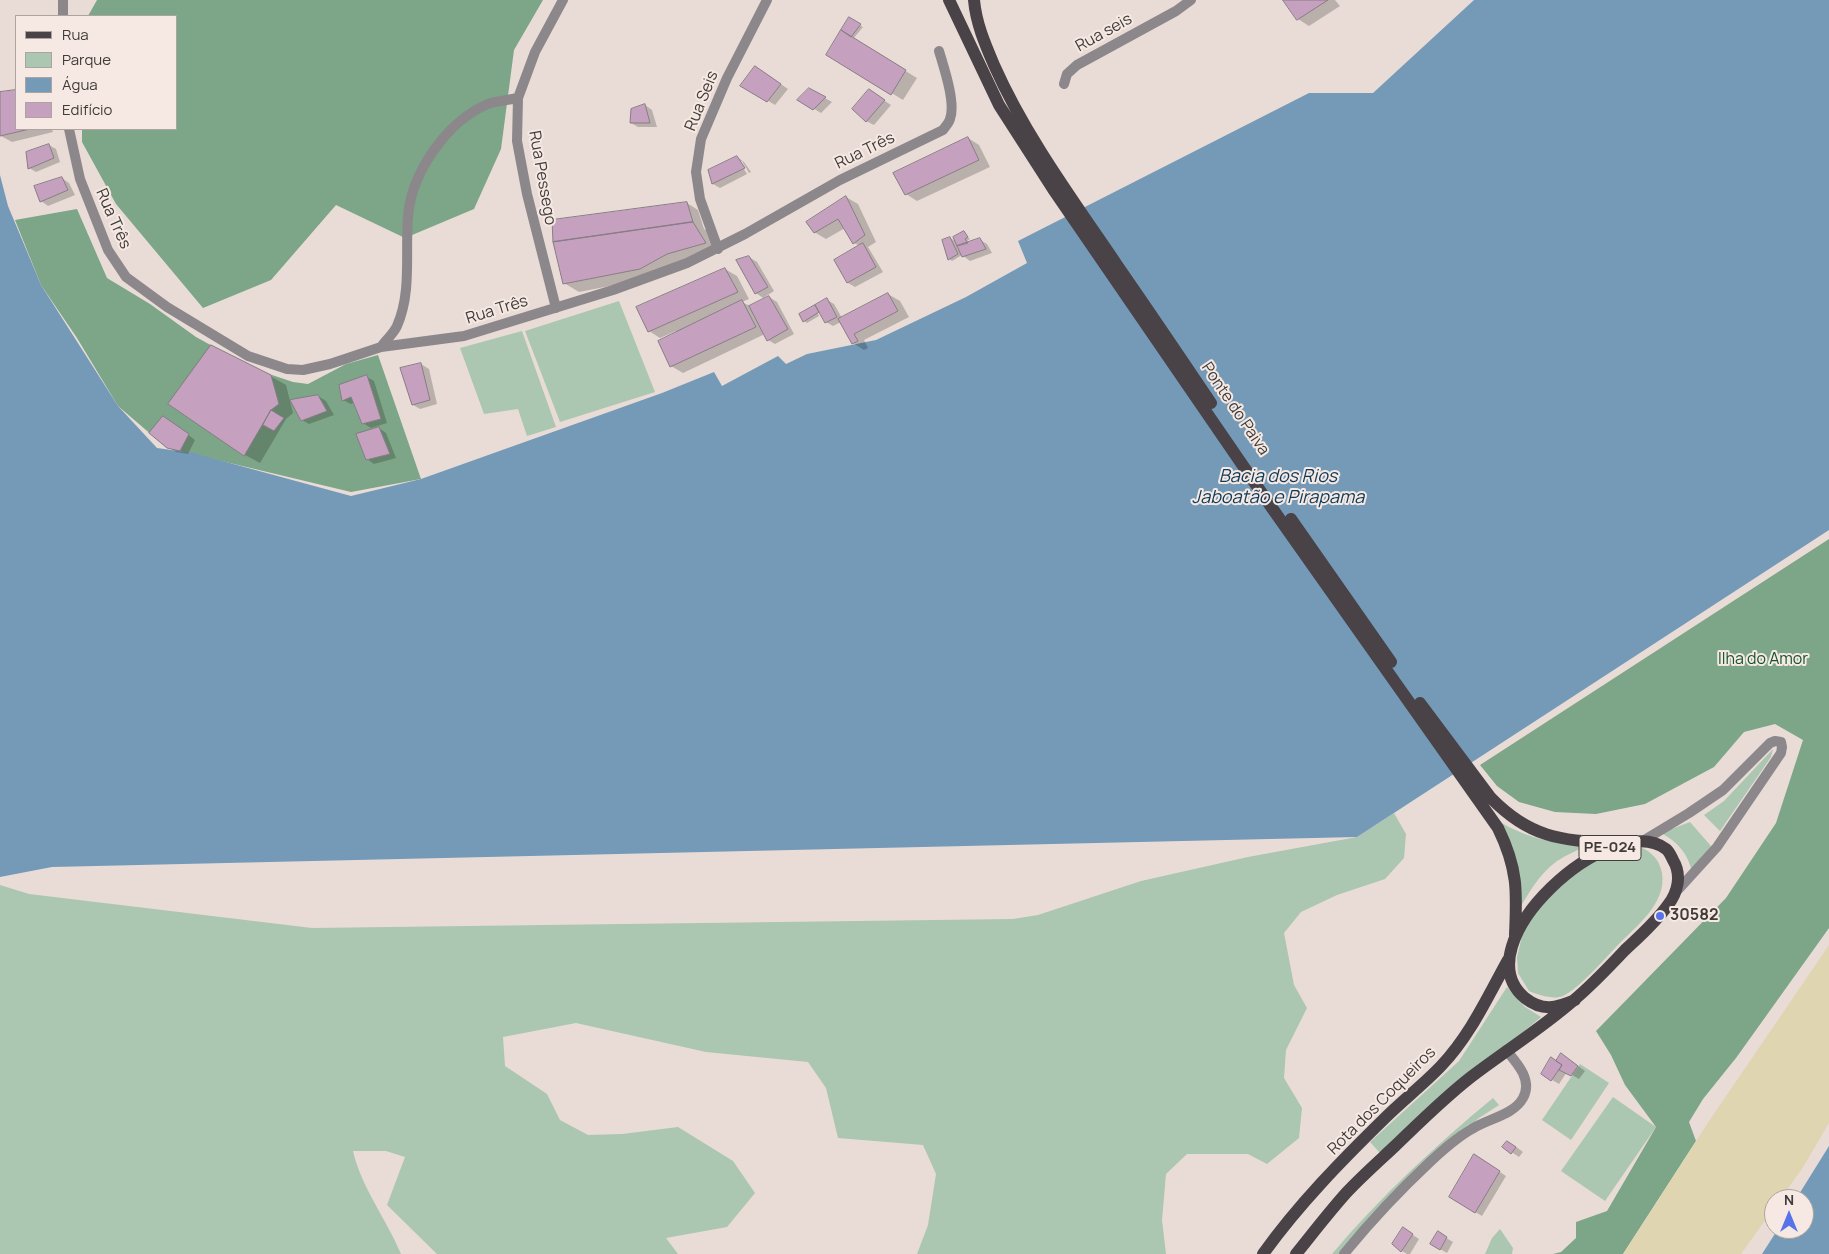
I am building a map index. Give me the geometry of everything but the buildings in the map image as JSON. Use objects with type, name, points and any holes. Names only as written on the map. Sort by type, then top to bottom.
[{"type":"main road","points":[[948,0],[999,105],[1057,186]]},
{"type":"main road","points":[[974,0],[979,26],[1004,87],[1057,186]]},
{"type":"main road","name":"Ponte do Paiva","points":[[1057,186],[1272,508],[1486,801]]},
{"type":"main road","name":"Rota dos Coqueiros","points":[[1486,801],[1502,809],[1526,826],[1550,836],[1579,841],[1624,844]]},
{"type":"main road","name":"Rota dos Coqueiros","points":[[1263,1254],[1315,1192],[1386,1117],[1442,1066],[1464,1037],[1508,960],[1515,935],[1517,902],[1515,874],[1506,843],[1486,801]]},
{"type":"main road","name":"Rota dos Coqueiros","points":[[1515,935],[1539,900],[1565,874],[1601,851],[1624,844],[1641,842],[1656,844],[1667,849],[1677,870],[1677,891]]},
{"type":"main road","points":[[1296,1254],[1347,1192],[1446,1097],[1506,1050],[1575,1000],[1652,924],[1677,891]]},
{"type":"main road","points":[[1508,960],[1510,974],[1516,988],[1524,997],[1537,1006],[1559,1007],[1575,1000]]},
{"type":"street","points":[[62,0],[63,15]]},
{"type":"street","name":"Rua Pessego","points":[[556,308],[526,194],[517,140],[518,98],[535,52],[563,0]]},
{"type":"street","name":"Rua Seis","points":[[718,249],[700,199],[696,172],[701,139],[727,78],[767,0]]},
{"type":"street","name":"Rua seis","points":[[1064,84],[1067,74],[1077,65],[1176,11],[1191,0]]},
{"type":"street","name":"Rua Três","points":[[69,130],[80,179],[108,250],[126,277],[167,308],[248,356],[287,369],[303,370],[330,364],[381,347],[464,336],[556,308],[687,263],[718,249],[840,180],[943,130],[950,120],[951,101],[939,51]]},
{"type":"street","points":[[381,347],[397,326],[405,298],[408,267],[408,215],[416,182],[440,140],[466,116],[489,104],[518,98]]},
{"type":"street","points":[[1641,842],[1689,814],[1723,790],[1770,744],[1775,741],[1781,742],[1781,753],[1728,832],[1698,869],[1677,891]]},
{"type":"street","points":[[1344,1254],[1414,1177],[1449,1145],[1472,1128],[1514,1108],[1523,1098],[1526,1088],[1525,1078],[1521,1069],[1506,1050]]},
{"type":"green space","points":[[97,0],[543,0],[514,50],[501,149],[474,209],[405,238],[336,205],[271,280],[203,308],[116,204],[82,142],[82,130],[178,130],[178,15],[89,15]]},
{"type":"green space","points":[[77,209],[107,278],[150,304],[196,337],[238,360],[266,373],[293,382],[308,384],[346,364],[378,355],[421,479],[351,492],[167,448],[118,406],[77,338],[41,285],[15,220]]},
{"type":"green space","points":[[619,301],[655,392],[560,422],[525,331]]},
{"type":"green space","points":[[522,331],[556,427],[527,436],[518,409],[484,414],[460,348]]},
{"type":"green space","name":"Ilha do Amor","points":[[1829,539],[1829,928],[1736,1058],[1703,1099],[1689,1122],[1696,1141],[1623,1254],[1553,1254],[1561,1252],[1576,1238],[1576,1222],[1607,1211],[1656,1127],[1625,1085],[1611,1055],[1596,1031],[1726,898],[1776,823],[1803,740],[1775,724],[1744,732],[1714,767],[1645,804],[1596,814],[1555,812],[1519,802],[1497,786],[1480,765]]},
{"type":"green space","points":[[1773,749],[1771,757],[1720,831],[1704,815],[1724,801]]},
{"type":"green space","points":[[1394,813],[1406,834],[1404,858],[1385,879],[1337,895],[1301,912],[1284,933],[1294,985],[1307,1008],[1286,1050],[1284,1078],[1302,1108],[1299,1138],[1267,1164],[1248,1154],[1187,1154],[1166,1174],[1162,1220],[1166,1254],[917,1254],[928,1225],[936,1174],[923,1145],[838,1138],[826,1088],[808,1062],[706,1052],[576,1023],[503,1037],[505,1066],[547,1094],[560,1120],[588,1135],[622,1134],[678,1127],[733,1161],[755,1193],[727,1227],[666,1238],[678,1254],[437,1254],[387,1205],[405,1157],[386,1151],[353,1151],[362,1178],[401,1254],[0,1254],[0,885],[29,894],[312,928],[1013,919],[1038,915],[1141,881],[1248,857],[1357,837]]},
{"type":"green space","points":[[1498,821],[1521,833],[1543,840],[1566,843],[1592,843],[1561,858],[1550,867],[1533,887],[1515,917]]},
{"type":"green space","points":[[1690,822],[1711,846],[1692,872],[1688,860],[1681,849],[1661,833]]},
{"type":"green space","points":[[1635,845],[1653,855],[1661,867],[1662,884],[1660,895],[1655,905],[1591,974],[1569,992],[1563,996],[1550,997],[1529,991],[1518,973],[1517,957],[1523,932],[1536,908],[1573,865]]},
{"type":"green space","points":[[1507,987],[1525,1007],[1541,1017],[1380,1153],[1370,1142],[1459,1061]]},
{"type":"green space","points":[[1580,1064],[1609,1083],[1571,1140],[1542,1120]]},
{"type":"green space","points":[[1613,1097],[1656,1127],[1605,1201],[1561,1171]]},
{"type":"green space","points":[[1493,1098],[1499,1105],[1479,1118],[1411,1175],[1339,1254],[1332,1254],[1409,1172]]},
{"type":"green space","points":[[1500,1229],[1513,1248],[1512,1254],[1485,1254],[1492,1238]]},
{"type":"sand","points":[[1829,945],[1829,1123],[1802,1169],[1787,1189],[1764,1189],[1764,1222],[1741,1254],[1623,1254],[1709,1121]]},
{"type":"water","name":"Bacia dos Rios Jaboatão e Pirapama","points":[[1474,0],[1829,0],[1829,530],[1357,837],[52,867],[0,877],[0,175],[8,206],[41,285],[118,406],[157,448],[193,453],[351,496],[421,479],[662,393],[714,372],[722,386],[778,356],[786,364],[807,354],[876,340],[966,297],[1027,263],[1018,241],[1309,93],[1373,93]]},
{"type":"water","points":[[1829,1146],[1829,1254],[1762,1254],[1772,1239],[1814,1239],[1814,1189],[1802,1189]]},
{"type":"place","name":"30582","points":[[1660,916]]}]
